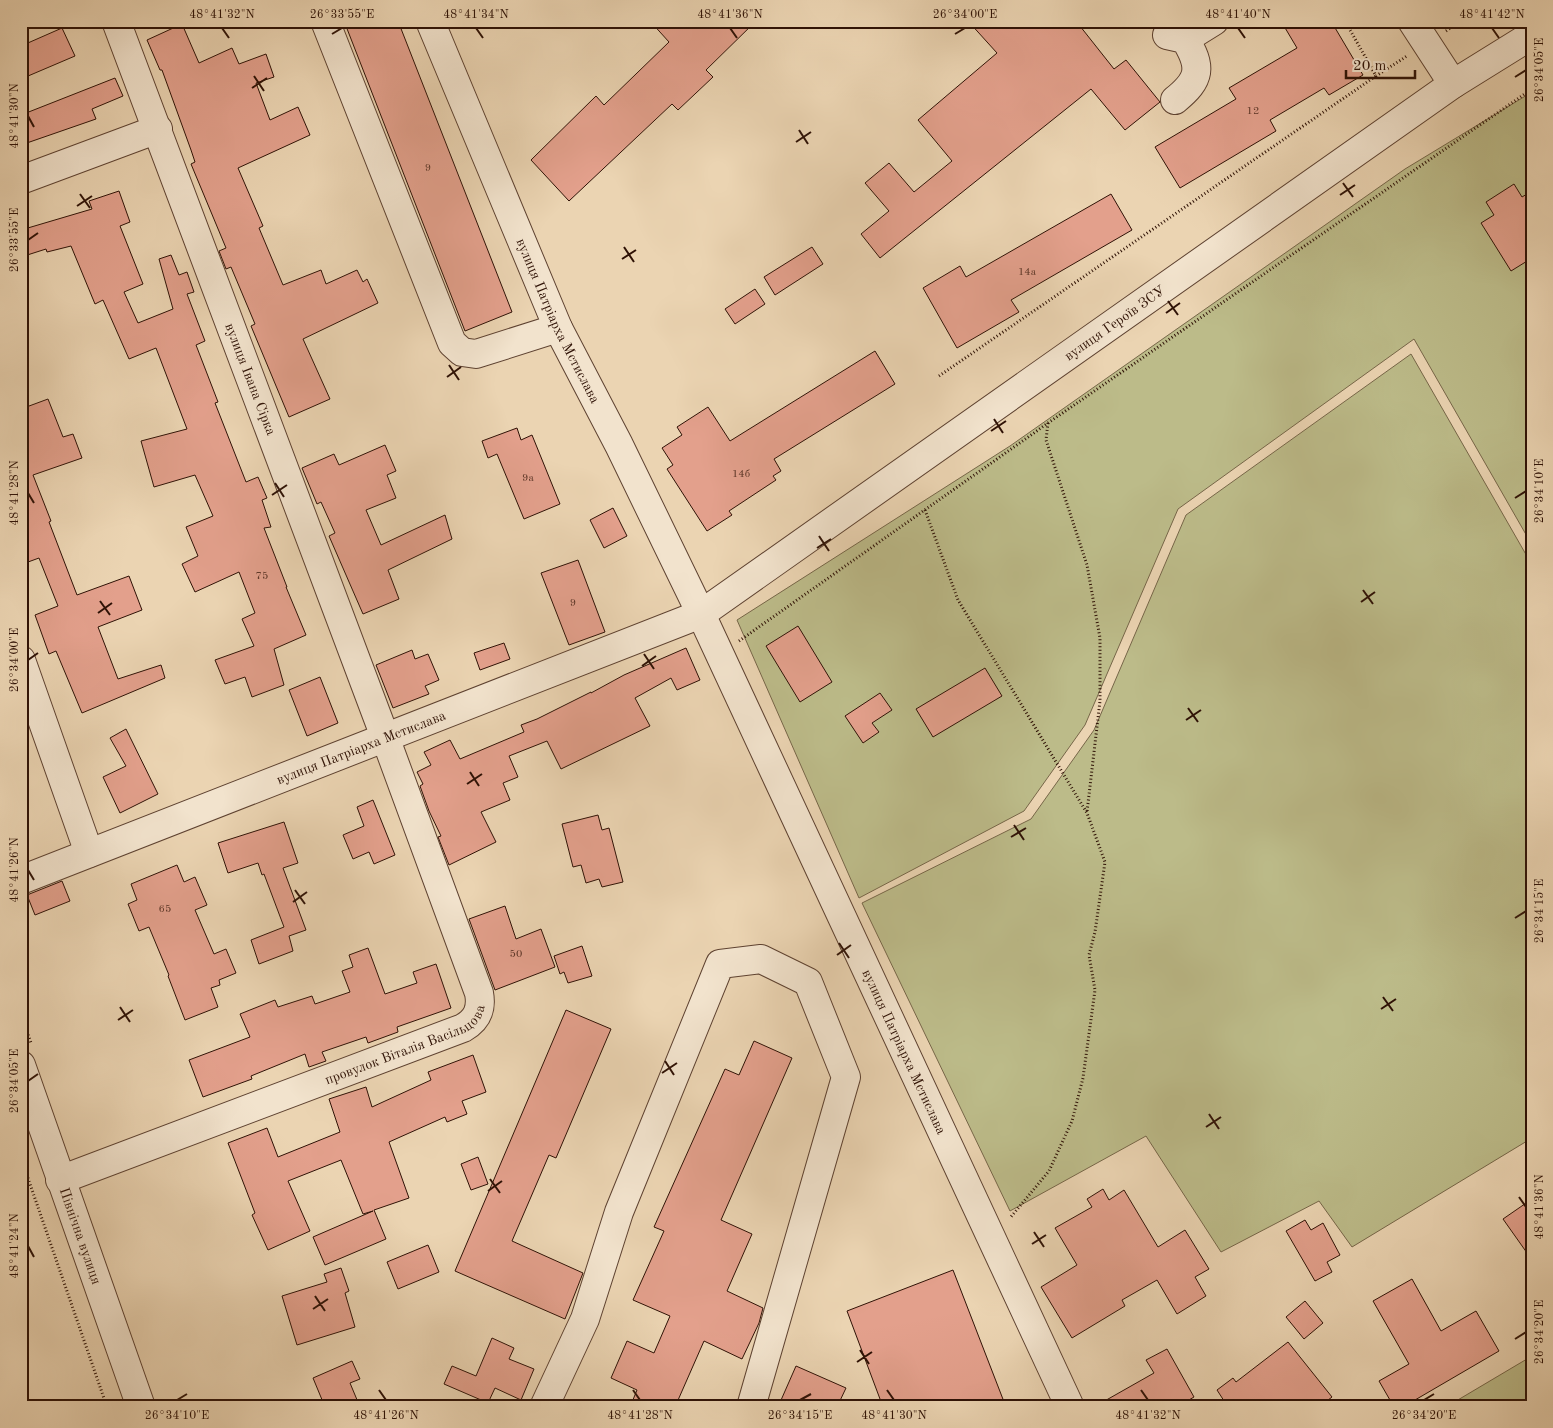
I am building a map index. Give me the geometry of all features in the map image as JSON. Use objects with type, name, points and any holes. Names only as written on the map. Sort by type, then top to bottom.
[{"type":"street","name":"вулиця Івана Сірка","points":[[116,21],[385,738]]},
{"type":"street","points":[[325,21],[452,343],[462,352],[476,354],[558,328]]},
{"type":"street","name":"вулиця Патріарха Мстислава","points":[[430,21],[558,328],[619,445],[720,654],[1070,1407]]},
{"type":"street","points":[[1175,100],[1191,85],[1197,74],[1196,60],[1176,37],[1214,21]]},
{"type":"street","points":[[1412,21],[1453,84]]},
{"type":"street","name":"вулиця Героїв ЗСУ","points":[[701,614],[1453,84],[1532,35]]},
{"type":"street","points":[[21,180],[158,129]]},
{"type":"street","name":"вулиця Патріарха Мстислава","points":[[21,880],[701,614]]},
{"type":"street","points":[[21,660],[89,853]]},
{"type":"street","name":"провулок Віталія Васільцова","points":[[60,1180],[463,1028],[474,1020],[480,1007],[479,993],[385,738]]},
{"type":"street","points":[[544,1407],[585,1319],[619,1212],[720,964],[761,959],[808,982],[846,1077],[751,1407]]},
{"type":"street","name":"Північна вулиця","points":[[21,1065],[141,1407]]},
{"type":"path","points":[[1345,21],[1376,76]]},
{"type":"path","points":[[939,376],[1376,76],[1461,21]]},
{"type":"path","points":[[720,654],[1048,423],[1532,89]]},
{"type":"path","points":[[1048,423],[1046,440],[1086,565],[1100,638],[1100,700],[1087,813]]},
{"type":"path","points":[[924,510],[958,600],[1087,813],[1105,862],[1095,932],[1089,955],[1095,990],[1083,1078],[1072,1122],[1049,1171],[1005,1225]]},
{"type":"path","points":[[21,1158],[108,1407]]},
{"type":"path","points":[[1521,1407],[1532,1401]]},
{"type":"shaded area","points":[[1532,92],[1532,545],[1414,339],[1178,509],[1085,725],[1024,811],[859,898],[737,620],[1010,446],[1405,169]]},
{"type":"shaded area","points":[[1411,354],[1532,565],[1532,1138],[1352,1247],[1319,1201],[1221,1252],[1146,1136],[1010,1211],[862,903],[1031,819],[1094,730],[1186,515]]},
{"type":"shaded area","points":[[1532,1356],[1532,1407],[1446,1407]]},
{"type":"building","points":[[344,21],[398,21],[512,312],[465,331]]},
{"type":"building","points":[[650,21],[756,21],[706,70],[713,77],[678,110],[672,104],[569,201],[531,160],[596,96],[604,105],[669,42]]},
{"type":"building","points":[[968,21],[1076,21],[1114,69],[1126,60],[1160,102],[1125,130],[1091,89],[880,258],[861,234],[889,211],[865,183],[889,163],[914,192],[952,161],[918,120],[997,53]]},
{"type":"building","points":[[1281,21],[1331,21],[1363,75],[1329,95],[1324,88],[1270,120],[1276,131],[1180,188],[1155,147],[1236,99],[1229,88],[1297,48]]},
{"type":"building","points":[[182,24],[199,63],[232,48],[239,64],[266,54],[274,77],[256,83],[270,120],[298,107],[310,135],[238,168],[263,226],[259,228],[283,285],[321,270],[326,284],[357,270],[363,282],[367,279],[378,303],[303,339],[330,399],[289,417],[251,326],[255,324],[231,267],[226,269],[219,251],[226,248],[191,164],[195,162],[162,70],[160,70],[147,40]]},
{"type":"building","points":[[62,28],[75,56],[21,79],[21,46]]},
{"type":"building","points":[[115,78],[123,96],[92,109],[96,119],[21,145],[21,115]]},
{"type":"building","points":[[1514,184],[1522,197],[1532,191],[1532,258],[1511,271],[1481,223],[1494,215],[1486,202]]},
{"type":"building","points":[[119,191],[130,222],[120,226],[143,284],[124,292],[138,323],[173,309],[159,259],[171,255],[179,275],[187,272],[194,292],[187,294],[205,341],[196,345],[218,402],[215,403],[246,482],[258,477],[267,498],[262,500],[271,527],[264,528],[306,635],[274,649],[284,685],[252,697],[245,677],[225,684],[215,660],[254,646],[242,619],[255,613],[239,572],[195,592],[182,564],[198,556],[186,527],[213,516],[195,475],[154,487],[141,441],[187,429],[156,348],[129,359],[103,300],[95,304],[71,246],[47,252],[46,249],[21,257],[21,230],[92,209],[89,201]]},
{"type":"building","points":[[1111,194],[1132,230],[1011,300],[1019,312],[957,348],[923,288],[960,266],[966,277]]},
{"type":"building","points":[[812,247],[823,264],[775,295],[764,277]]},
{"type":"building","points":[[755,289],[765,304],[735,324],[725,309]]},
{"type":"building","points":[[875,351],[895,384],[774,459],[781,471],[773,476],[776,480],[729,511],[732,515],[707,531],[667,469],[673,465],[662,448],[682,435],[677,427],[708,407],[730,441]]},
{"type":"building","points":[[48,399],[63,437],[73,434],[82,458],[33,475],[77,595],[129,576],[142,610],[98,627],[118,679],[161,665],[165,678],[82,713],[56,651],[49,654],[35,615],[58,606],[39,558],[28,562],[21,545],[21,409]]},
{"type":"building","points":[[517,428],[521,440],[532,435],[560,504],[524,519],[497,454],[488,458],[482,441]]},
{"type":"building","points":[[385,445],[396,471],[387,475],[396,498],[366,510],[381,545],[445,515],[452,539],[388,570],[399,599],[363,614],[329,536],[335,533],[321,502],[317,504],[302,468],[334,454],[339,465]]},
{"type":"building","points":[[613,508],[627,536],[604,548],[590,520]]},
{"type":"building","points":[[578,560],[605,632],[569,645],[541,573]]},
{"type":"building","points":[[798,626],[832,682],[800,702],[766,646]]},
{"type":"building","points":[[504,643],[510,659],[480,670],[474,653]]},
{"type":"building","points":[[686,648],[700,680],[677,690],[671,678],[635,698],[650,726],[561,769],[547,741],[509,756],[518,777],[503,783],[510,800],[481,812],[496,842],[449,865],[438,837],[441,836],[420,786],[423,784],[417,772],[431,765],[424,752],[450,740],[460,759],[524,732],[521,725],[591,693],[624,675]]},
{"type":"building","points":[[412,650],[415,659],[428,654],[439,680],[425,686],[429,694],[393,708],[376,665]]},
{"type":"building","points":[[985,668],[1002,696],[933,737],[916,709]]},
{"type":"building","points":[[320,677],[338,723],[307,736],[289,690]]},
{"type":"building","points":[[880,693],[892,710],[872,723],[879,732],[863,743],[845,716]]},
{"type":"building","points":[[126,729],[158,794],[120,813],[103,777],[126,766],[110,738]]},
{"type":"building","points":[[373,800],[395,855],[374,864],[369,852],[353,859],[343,835],[364,826],[357,807]]},
{"type":"building","points":[[598,815],[602,830],[609,828],[623,882],[602,887],[599,879],[586,883],[581,865],[573,867],[562,824]]},
{"type":"building","points":[[284,822],[298,863],[283,868],[306,930],[289,936],[293,951],[259,964],[251,940],[284,927],[258,863],[228,873],[218,843]]},
{"type":"building","points":[[177,865],[184,882],[195,877],[207,905],[195,910],[214,954],[226,949],[236,973],[219,980],[220,985],[211,988],[218,1007],[185,1020],[149,927],[139,931],[128,904],[137,900],[131,884]]},
{"type":"building","points":[[62,881],[70,901],[35,915],[27,895]]},
{"type":"building","points":[[505,906],[516,939],[541,929],[555,967],[495,990],[469,919]]},
{"type":"building","points":[[582,946],[592,976],[568,983],[564,972],[560,974],[554,956]]},
{"type":"building","points":[[368,948],[385,994],[417,983],[413,972],[436,964],[451,1008],[397,1027],[398,1032],[368,1043],[366,1037],[322,1052],[326,1061],[309,1067],[305,1054],[251,1076],[252,1079],[203,1097],[189,1060],[250,1037],[240,1014],[275,1000],[278,1007],[312,996],[315,1004],[350,992],[342,971],[353,967],[349,955]]},
{"type":"building","points":[[566,1010],[611,1029],[556,1158],[549,1155],[512,1241],[583,1273],[565,1319],[455,1271]]},
{"type":"building","points":[[754,1041],[792,1058],[721,1220],[752,1234],[727,1291],[763,1308],[759,1323],[742,1359],[704,1341],[675,1407],[630,1407],[637,1390],[611,1378],[627,1341],[654,1353],[670,1316],[633,1300],[664,1231],[654,1227],[725,1069],[739,1075]]},
{"type":"building","points":[[473,1055],[486,1092],[462,1101],[467,1114],[447,1122],[445,1117],[389,1142],[409,1198],[374,1210],[386,1239],[325,1265],[313,1237],[373,1211],[363,1214],[341,1160],[288,1181],[310,1231],[268,1250],[252,1215],[255,1213],[228,1143],[267,1128],[278,1157],[340,1132],[329,1099],[366,1087],[372,1107],[431,1080],[428,1072]]},
{"type":"building","points":[[478,1157],[488,1184],[471,1190],[461,1164]]},
{"type":"building","points":[[1103,1189],[1109,1200],[1124,1190],[1158,1247],[1185,1230],[1209,1269],[1195,1277],[1206,1296],[1177,1314],[1157,1280],[1122,1300],[1125,1306],[1072,1338],[1041,1287],[1077,1265],[1055,1228],[1092,1207],[1087,1199]]},
{"type":"building","points":[[1532,1199],[1532,1260],[1503,1219]]},
{"type":"building","points":[[1305,1220],[1311,1230],[1323,1223],[1340,1255],[1327,1262],[1332,1272],[1315,1281],[1286,1231]]},
{"type":"building","points":[[428,1245],[439,1272],[398,1289],[387,1262]]},
{"type":"building","points":[[341,1268],[349,1291],[345,1293],[355,1327],[297,1345],[282,1296],[327,1282],[324,1274]]},
{"type":"building","points":[[953,1270],[1006,1407],[883,1407],[847,1311]]},
{"type":"building","points":[[1412,1279],[1441,1331],[1476,1311],[1499,1351],[1403,1407],[1394,1407],[1379,1381],[1409,1364],[1373,1301]]},
{"type":"building","points":[[1305,1301],[1323,1323],[1304,1339],[1286,1317]]},
{"type":"building","points":[[492,1338],[514,1348],[509,1359],[534,1369],[521,1400],[495,1388],[488,1403],[444,1384],[452,1366],[476,1376]]},
{"type":"building","points":[[1288,1342],[1332,1397],[1319,1407],[1228,1407],[1217,1390],[1233,1378],[1236,1382]]},
{"type":"building","points":[[1167,1349],[1194,1397],[1177,1407],[1094,1407],[1154,1373],[1146,1360]]},
{"type":"building","points":[[352,1361],[360,1379],[350,1383],[360,1407],[325,1407],[313,1378]]},
{"type":"building","points":[[796,1366],[846,1388],[837,1407],[778,1407]]}]
